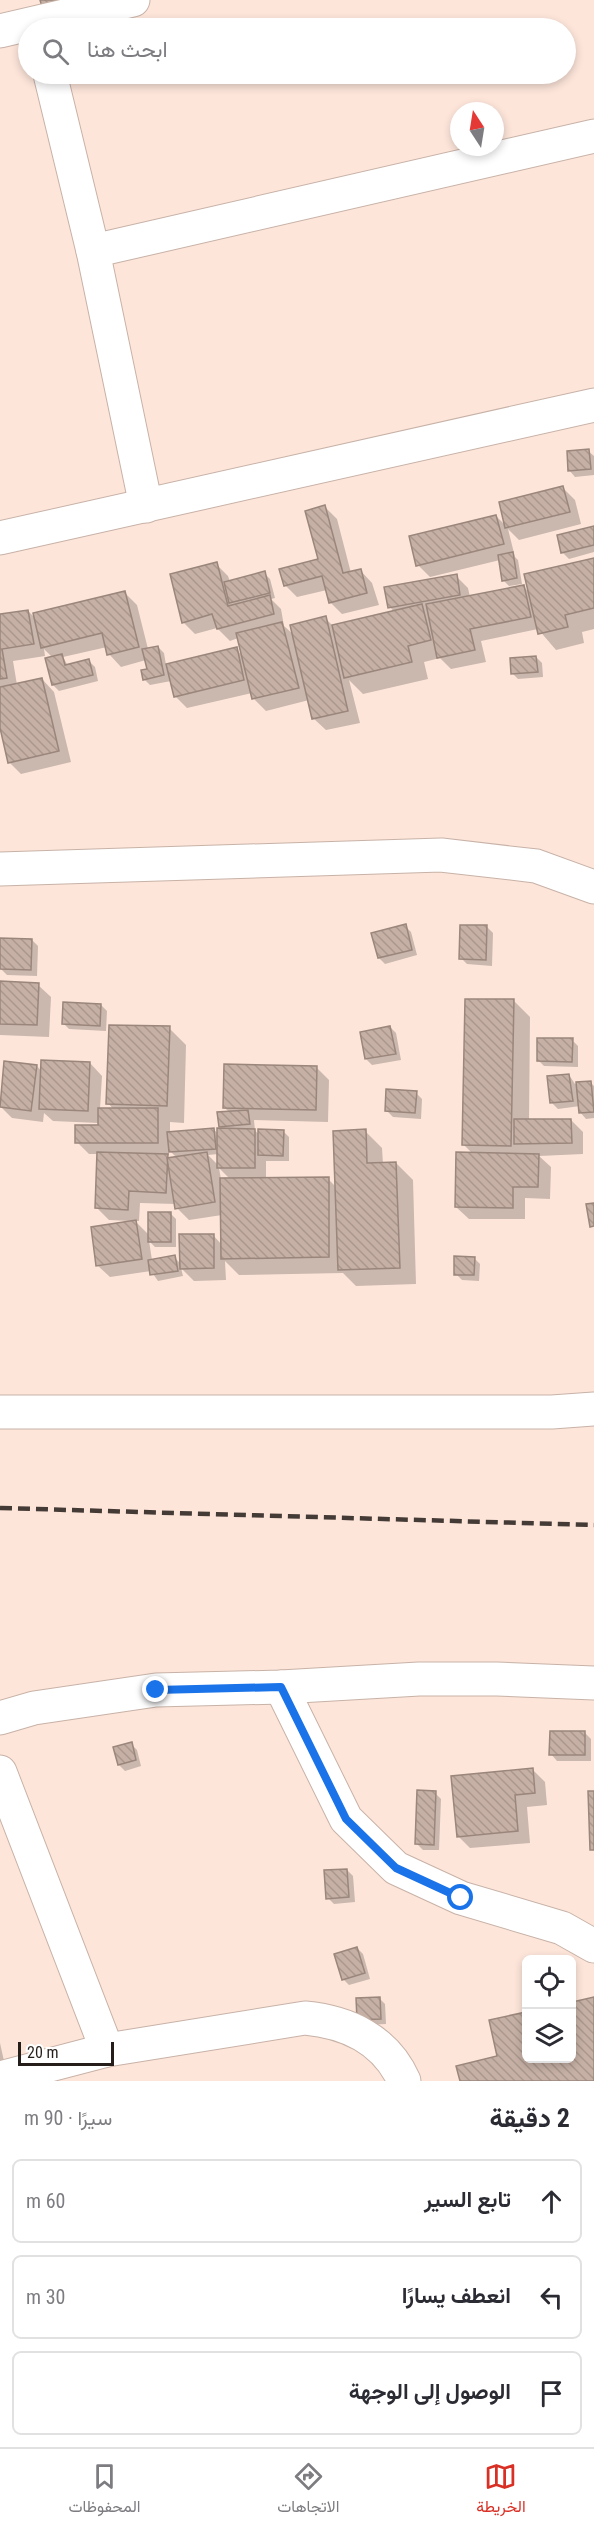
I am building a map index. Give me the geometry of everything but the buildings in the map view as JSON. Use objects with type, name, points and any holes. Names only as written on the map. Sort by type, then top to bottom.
[{"type":"street","points":[[36,17],[133,0]]},
{"type":"street","points":[[0,32],[18,24]]},
{"type":"street","points":[[52,84],[93,251],[146,506]]},
{"type":"street","points":[[93,251],[594,136]]},
{"type":"street","points":[[0,538],[594,405]]},
{"type":"street","points":[[0,869],[441,855],[536,866],[594,887]]},
{"type":"street","points":[[0,1412],[552,1412],[594,1409]]},
{"type":"street","points":[[0,1718],[34,1708],[156,1690],[281,1687],[419,1679],[594,1683]]},
{"type":"street","points":[[281,1687],[346,1819],[396,1868],[461,1898],[562,1928],[594,1946]]},
{"type":"street","points":[[0,1772],[107,2050]]},
{"type":"street","points":[[0,2078],[107,2050],[305,2018],[328,2020],[351,2027],[371,2039],[387,2054],[404,2081]]},
{"type":"railway","points":[[0,1508],[594,1525]]},
{"type":"route","points":[[156,1690],[281,1687],[346,1819],[396,1868],[461,1898]]}]
